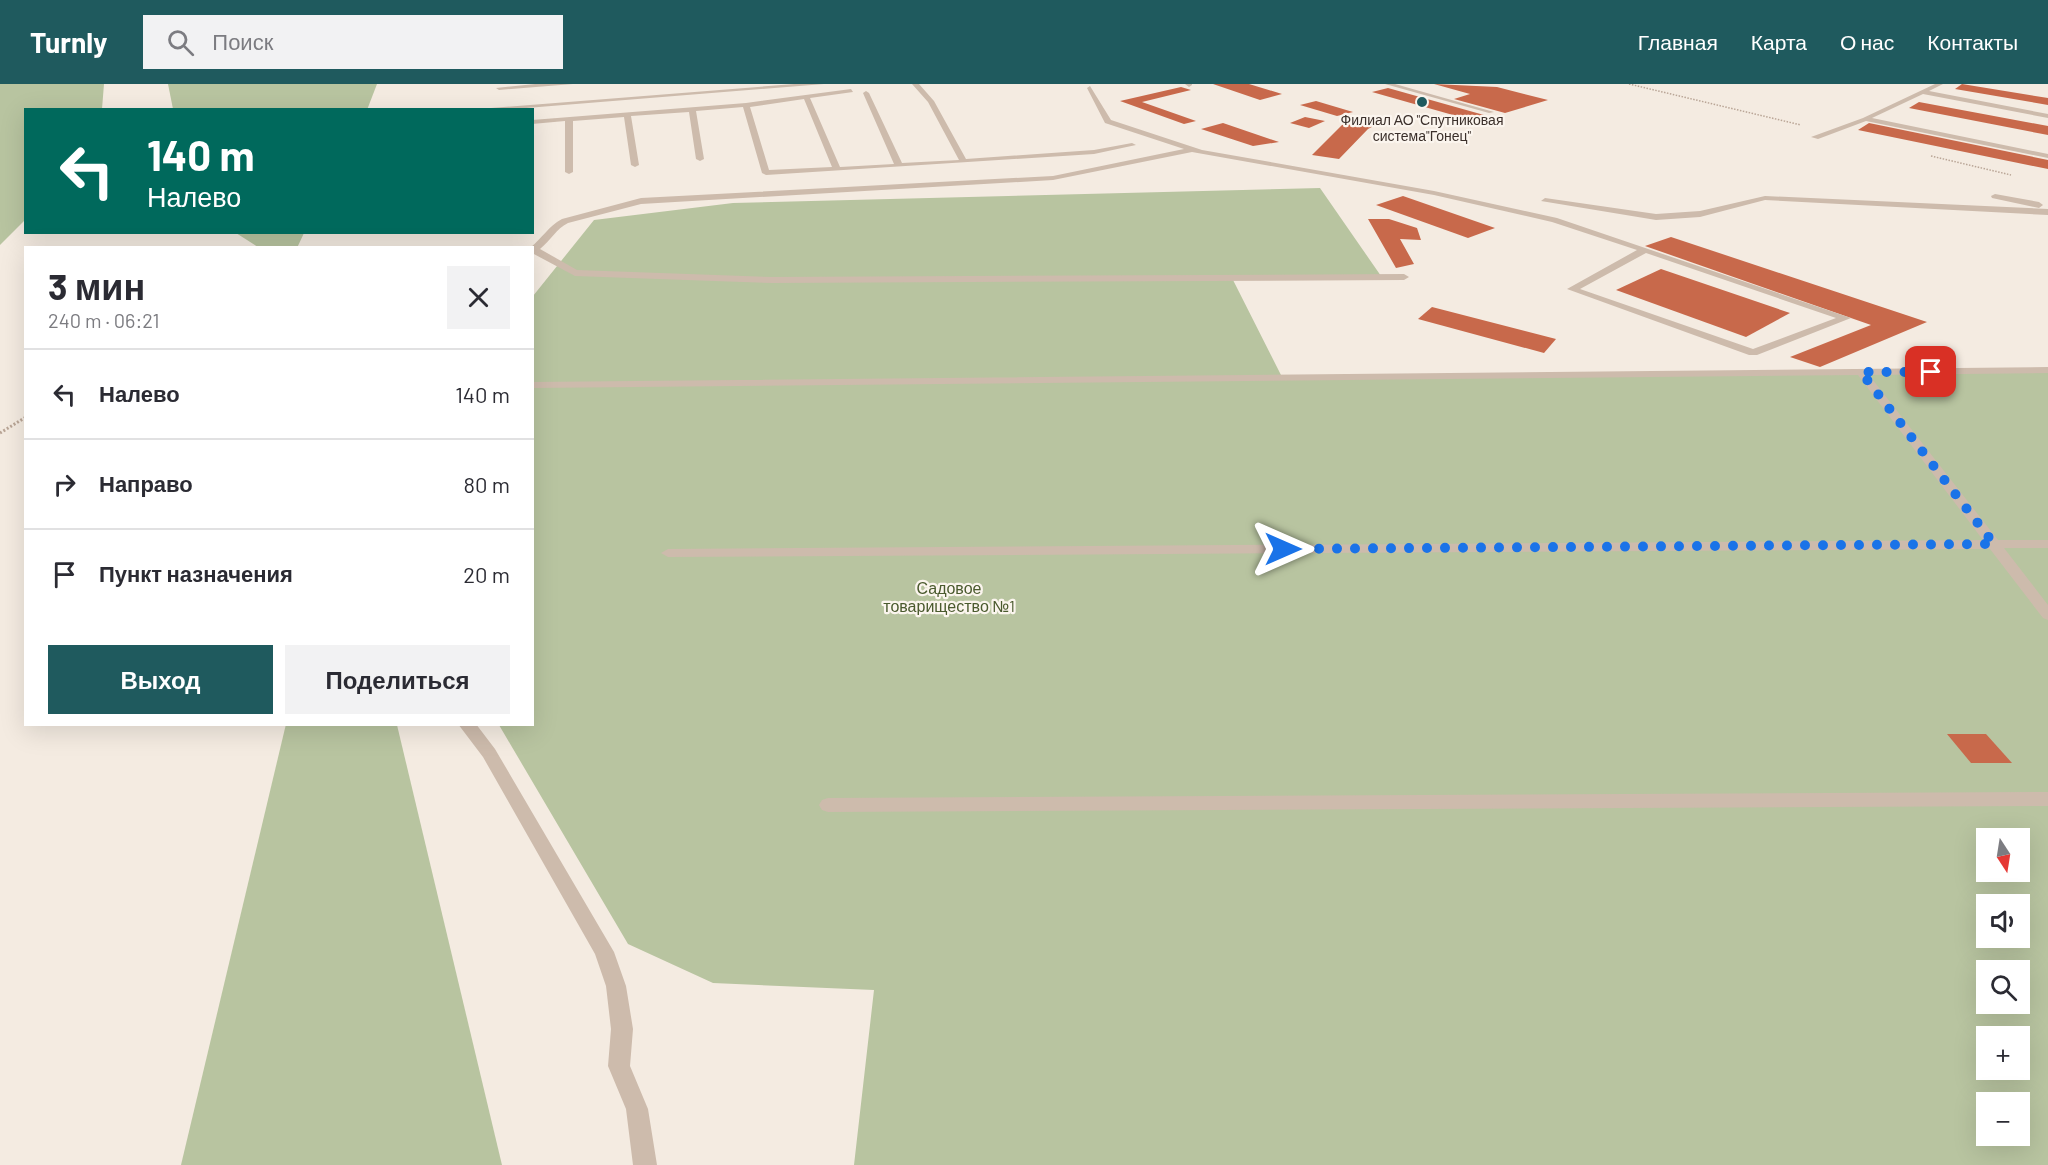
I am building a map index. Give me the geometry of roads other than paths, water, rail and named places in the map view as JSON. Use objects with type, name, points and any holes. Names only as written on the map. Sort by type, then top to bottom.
[{"type":"street","points":[[499,88],[570,84]]},
{"type":"street","points":[[494,108],[821,84]]},
{"type":"street","points":[[915,84],[931,101],[964,162]]},
{"type":"street","points":[[1388,84],[1491,112]]},
{"type":"street","points":[[1815,137],[1865,119],[1940,84]]},
{"type":"street","points":[[1090,88],[1108,120],[1194,149],[1434,193],[1554,220],[1646,250],[1846,318],[1753,353],[1572,289],[1646,250]]},
{"type":"street","points":[[534,122],[746,105],[851,91]]},
{"type":"street","points":[[866,93],[899,166]]},
{"type":"street","points":[[1922,93],[2048,116]]},
{"type":"street","points":[[806,97],[837,169]]},
{"type":"street","points":[[746,105],[766,173],[964,162],[1094,152],[1132,145]]},
{"type":"street","points":[[692,109],[700,159]]},
{"type":"street","points":[[627,115],[635,165]]},
{"type":"street","points":[[1865,119],[2048,156]]},
{"type":"street","points":[[568,120],[568,172]]},
{"type":"street","points":[[534,248],[549,237],[555,226],[565,221],[611,207],[641,201],[1053,178],[1194,149]]},
{"type":"street","points":[[1995,196],[2048,207]]},
{"type":"street","points":[[1545,201],[1656,217],[1700,214],[1765,198],[2048,212]]},
{"type":"street","points":[[534,250],[575,273],[760,279],[1404,277]]},
{"type":"street","points":[[534,385],[2048,370]]},
{"type":"street","points":[[1861,372],[2048,615]]},
{"type":"street","points":[[668,553],[2048,544]]},
{"type":"street","points":[[468,726],[489,753],[604,952],[616,986],[622,1029],[619,1065],[637,1109],[645,1165]]},
{"type":"street","points":[[828,805],[2048,799]]},
{"type":"place","name":"Филиал АО \"Спутниковая система\"Гонец\"","points":[[1422,102]]},
{"type":"park label","name":"Садовое товарищество №1","points":[[949,597]]}]
